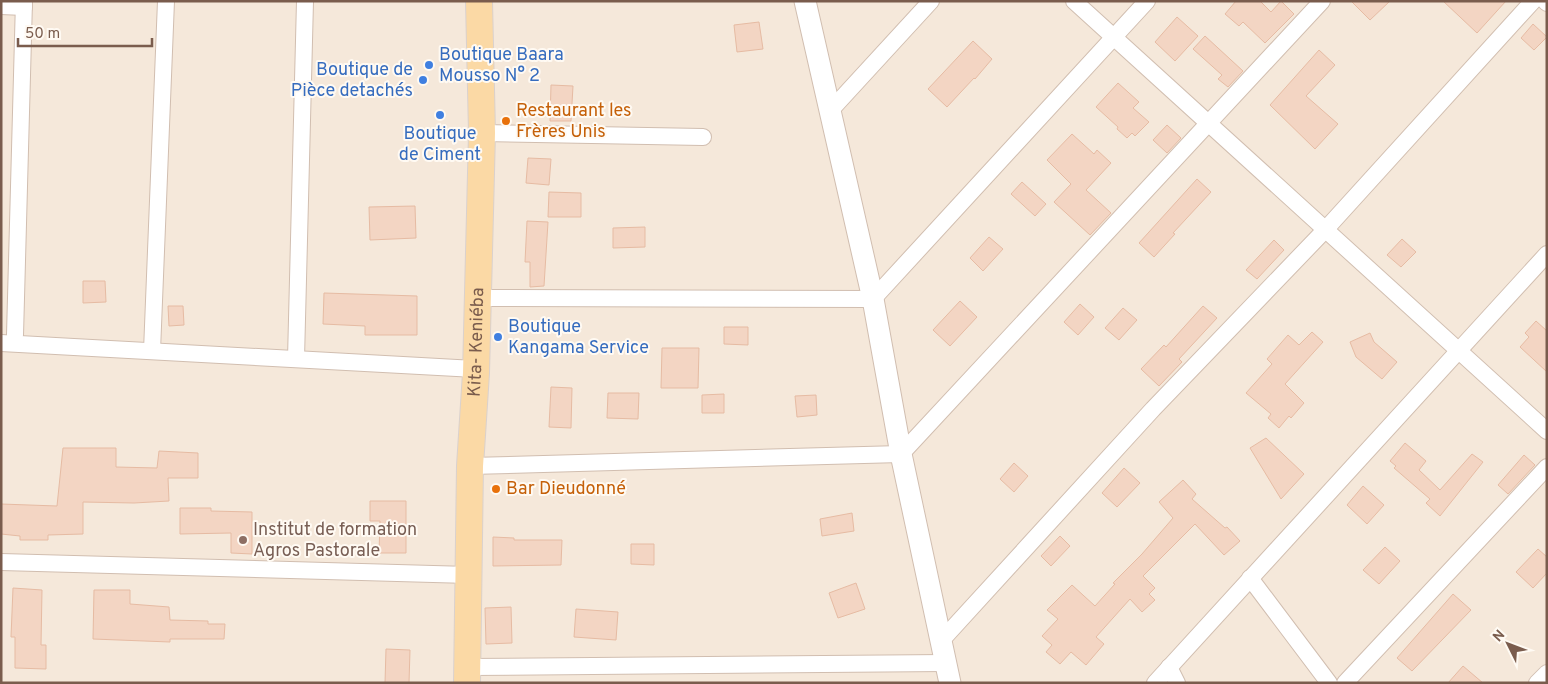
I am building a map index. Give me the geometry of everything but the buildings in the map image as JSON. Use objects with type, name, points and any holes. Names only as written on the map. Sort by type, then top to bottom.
[{"type":"main road","name":"Kita- Keniéba","points":[[467,675],[470,466],[475,369],[482,133],[479,1]]},
{"type":"street","points":[[152,351],[166,1]]},
{"type":"street","points":[[296,359],[305,1]]},
{"type":"street","points":[[467,675],[948,673],[901,454],[873,299],[805,1]]},
{"type":"street","points":[[830,111],[932,1]]},
{"type":"street","points":[[1074,1],[1547,431]]},
{"type":"street","points":[[477,298],[873,299],[1147,1]]},
{"type":"street","points":[[470,466],[901,454],[1322,1]]},
{"type":"street","points":[[941,640],[1153,409],[1325,230],[1533,1]]},
{"type":"street","points":[[1,6],[24,4],[8,339],[152,351],[475,369]]},
{"type":"street","points":[[482,133],[703,137]]},
{"type":"street","points":[[1155,683],[1547,254]]},
{"type":"street","points":[[1346,683],[1547,467]]},
{"type":"street","points":[[1,562],[468,575]]},
{"type":"street","points":[[1250,578],[1329,683]]},
{"type":"street","points":[[1169,668],[1177,683]]},
{"type":"street","points":[[1537,683],[1547,673]]},
{"type":"shaded area","points":[[1,1],[1547,1],[1547,683],[1,683]]},
{"type":"place","name":"Boutique Baara Mousso N° 2","points":[[429,65]]},
{"type":"place","name":"Boutique de Pièce detachés","points":[[423,80]]},
{"type":"place","name":"Boutique de Ciment","points":[[440,115]]},
{"type":"place","name":"Restaurant les Frères Unis","points":[[506,121]]},
{"type":"place","name":"Boutique Kangama Service","points":[[498,337]]},
{"type":"place","name":"Bar Dieudonné","points":[[496,489]]},
{"type":"place","name":"Institut de formation Agros Pastorale","points":[[243,540]]}]
